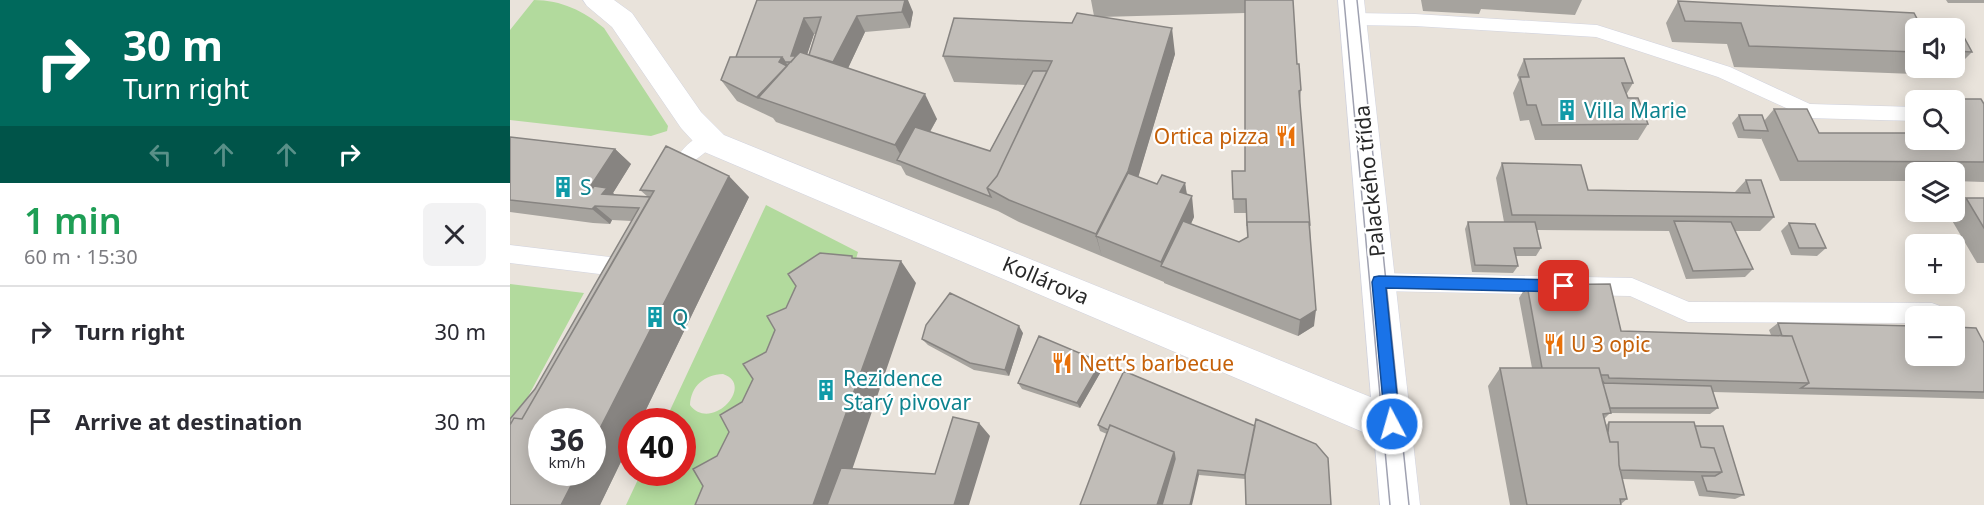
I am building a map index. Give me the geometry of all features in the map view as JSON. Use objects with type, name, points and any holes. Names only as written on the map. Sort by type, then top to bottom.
[{"type":"street","points":[[603,2],[622,20],[691,120],[706,135]]},
{"type":"street","name":"Palackého třída","points":[[1352,10],[1400,505]]},
{"type":"street","name":"Kollárova","points":[[706,135],[713,142],[1392,424]]},
{"type":"lane","points":[[1352,10],[1424,20],[1597,31],[1724,72],[1808,111],[1905,114]]},
{"type":"lane","points":[[664,196],[687,156],[706,135]]},
{"type":"lane","points":[[510,254],[624,268],[639,241]]},
{"type":"lane","points":[[1379,282],[1632,287],[1688,312],[1905,313]]},
{"type":"green space","points":[[534,0],[563,4],[588,16],[604,28],[668,126],[667,131],[651,136],[510,120],[510,30]]},
{"type":"green space","points":[[766,205],[858,252],[851,276],[729,505],[626,505],[635,486],[696,486],[696,410],[709,414],[718,410],[733,396],[735,387],[732,380],[723,374],[716,375],[704,379],[696,387],[690,405],[694,408],[671,408]]},
{"type":"green space","points":[[510,284],[584,293],[510,430]]},
{"type":"building","points":[[757,0],[905,0],[902,12],[857,16],[833,62],[809,55],[821,17],[804,18],[791,56],[796,56],[791,62],[785,62],[782,57],[736,57]]},
{"type":"building","points":[[1245,0],[1293,0],[1310,226],[1309,222],[1247,222],[1247,226],[1246,199],[1233,199],[1232,171],[1245,171]]},
{"type":"building","points":[[1678,1],[1914,13],[1917,18],[1905,18],[1905,52],[1749,46],[1741,23],[1685,21]]},
{"type":"building","points":[[1077,13],[1172,28],[1128,171],[1096,234],[1009,200],[987,188],[997,176],[1052,61],[943,56],[954,18],[1072,23]]},
{"type":"building","points":[[1965,39],[1972,52],[1965,52]]},
{"type":"building","points":[[800,52],[925,94],[895,145],[757,97]]},
{"type":"building","points":[[730,57],[782,57],[779,62],[787,66],[758,98],[721,80]]},
{"type":"building","name":"Villa Marie","points":[[1624,58],[1633,83],[1622,83],[1628,98],[1638,98],[1648,124],[1542,125],[1536,105],[1527,105],[1520,77],[1529,77],[1524,59]]},
{"type":"building","points":[[1033,71],[1047,71],[997,176],[987,188],[991,197],[897,160],[915,127],[990,151]]},
{"type":"building","points":[[1965,99],[1981,99],[1984,104],[1984,162],[1798,161],[1774,109],[1807,109],[1819,133],[1905,133],[1905,150],[1965,150]]},
{"type":"building","points":[[1739,115],[1762,115],[1768,131],[1744,130]]},
{"type":"building","name":"S","points":[[510,137],[615,149],[584,196],[588,196],[594,186],[607,188],[602,194],[650,197],[522,419],[514,418],[510,425],[510,419],[535,389],[639,208],[595,206],[592,209],[510,200]]},
{"type":"building","points":[[666,146],[729,176],[606,417],[606,408],[528,408],[654,191],[640,190]]},
{"type":"building","points":[[1502,163],[1581,165],[1588,190],[1750,193],[1746,180],[1761,180],[1774,217],[1512,215]]},
{"type":"building","points":[[1128,173],[1157,184],[1162,175],[1185,183],[1180,192],[1192,196],[1161,262],[1096,236]]},
{"type":"building","points":[[1966,198],[1984,198],[1984,228]]},
{"type":"building","points":[[1183,221],[1239,242],[1248,237],[1247,222],[1309,222],[1316,310],[1300,320],[1161,266]]},
{"type":"building","points":[[1674,221],[1731,222],[1753,269],[1693,271]]},
{"type":"building","points":[[1468,222],[1535,222],[1541,248],[1514,248],[1518,266],[1475,265]]},
{"type":"building","points":[[1789,223],[1815,224],[1826,248],[1799,248]]},
{"type":"building","name":"Rezidence Starý pivovar","points":[[820,253],[852,256],[852,258],[901,261],[813,505],[695,505],[703,486],[696,474],[696,467],[717,456],[729,432],[720,415],[742,402],[753,379],[743,364],[766,352],[775,330],[767,316],[786,308],[796,286],[788,274]]},
{"type":"building","points":[[1610,284],[1621,331],[1792,336],[1809,383],[1609,378],[1608,375],[1601,375],[1599,368],[1542,368],[1527,285]]},
{"type":"building","points":[[950,293],[1019,326],[1005,370],[970,363],[922,339],[926,325]]},
{"type":"building","points":[[1778,323],[1905,326],[1905,366],[1965,366],[1965,328],[1976,328],[1984,343],[1984,392],[1801,388],[1809,383],[1792,336],[1782,336]]},
{"type":"building","points":[[1039,336],[1101,362],[1077,403],[1018,383]]},
{"type":"building","points":[[1500,368],[1599,368],[1611,413],[1603,414],[1610,442],[1618,442],[1619,465],[1627,499],[1620,499],[1621,505],[1527,505]]},
{"type":"building","points":[[1124,371],[1255,426],[1245,475],[1198,470],[1190,505],[1162,505],[1175,459],[1174,452],[1110,425],[1108,430],[1098,425]]},
{"type":"building","points":[[1602,380],[1604,383],[1711,386],[1718,408],[1610,408]]},
{"type":"building","points":[[528,409],[528,486],[571,486],[561,505],[510,505],[510,425],[514,418],[522,419]]},
{"type":"building","points":[[953,417],[979,423],[954,505],[827,505],[841,468],[935,474]]},
{"type":"building","points":[[1256,419],[1316,444],[1328,458],[1331,505],[1246,505],[1245,474]]},
{"type":"building","points":[[1609,422],[1694,422],[1701,447],[1714,448],[1722,472],[1620,470],[1618,442],[1610,442]]},
{"type":"building","points":[[1110,425],[1174,452],[1157,505],[1080,505]]},
{"type":"building","points":[[1695,426],[1723,426],[1744,495],[1707,491],[1702,476],[1715,476],[1722,472],[1714,448],[1701,447]]},
{"type":"tram line","points":[[1344,0],[1390,505]]},
{"type":"tram line","points":[[1357,0],[1409,505]]},
{"type":"place","name":"Villa Marie","points":[[1567,110]]},
{"type":"place","name":"Ortica pizza","points":[[1286,136]]},
{"type":"place","name":"S","points":[[563,187]]},
{"type":"place","name":"Q","points":[[655,317]]},
{"type":"place","name":"U 3 opic","points":[[1554,344]]},
{"type":"place","name":"Nett’s barbecue","points":[[1062,363]]},
{"type":"place","name":"Rezidence Starý pivovar","points":[[826,390]]},
{"type":"route","points":[[1392,424],[1379,282],[1564,286]]}]
